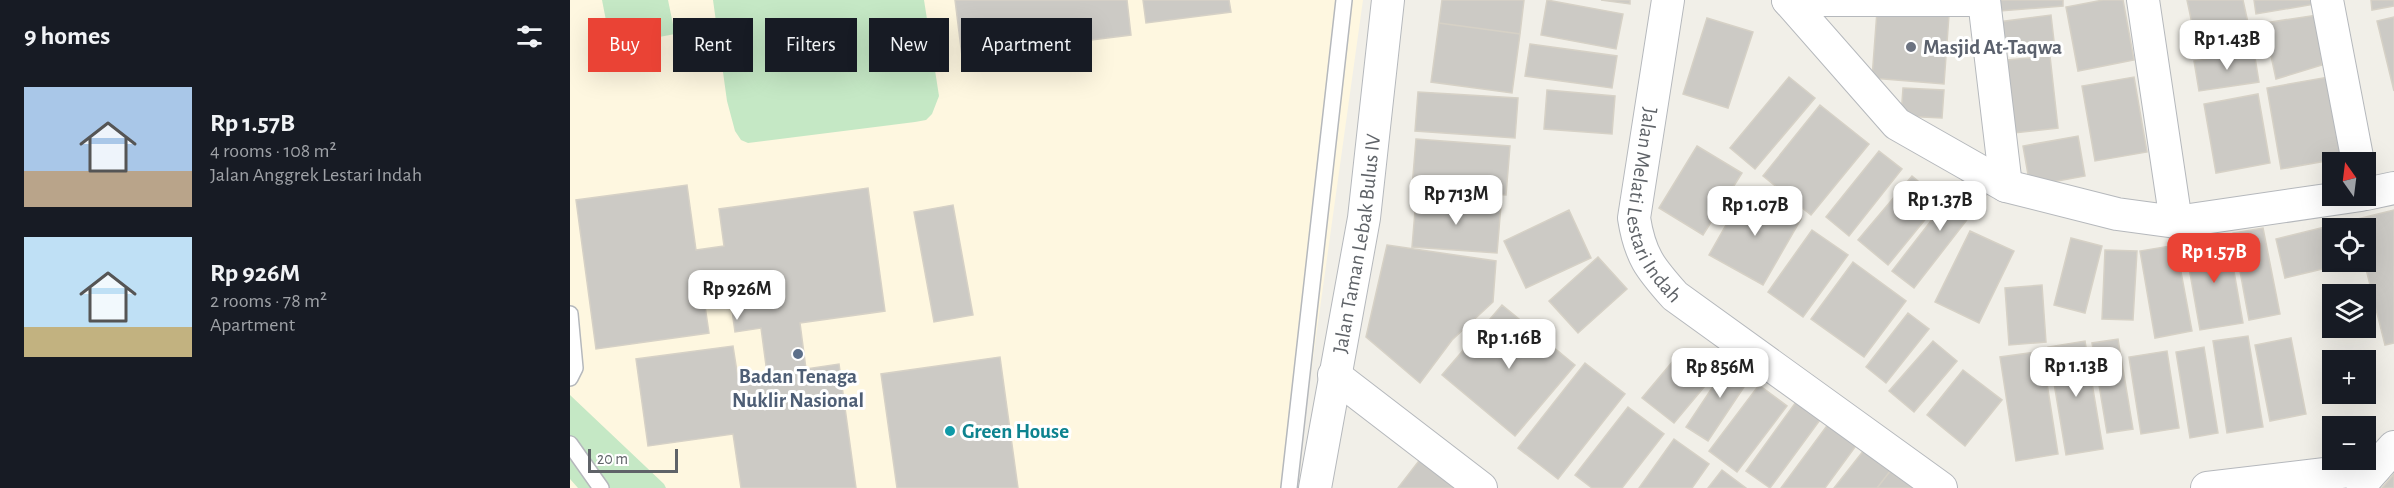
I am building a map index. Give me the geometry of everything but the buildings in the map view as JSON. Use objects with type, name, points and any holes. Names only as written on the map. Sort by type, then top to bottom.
[{"type":"street","name":"Jalan Taman Lebak Bulus IV","points":[[1315,488],[1364,218],[1388,0]]},
{"type":"street","name":"Jalan Melati Lestari Indah","points":[[1668,0],[1635,218],[1638,244],[1651,269],[1675,296],[1941,488]]},
{"type":"street","points":[[1788,0],[1984,0],[2006,186]]},
{"type":"street","points":[[1788,0],[1896,124],[2006,186],[2117,214],[2176,222],[2322,201]]},
{"type":"street","points":[[2143,0],[2176,222]]},
{"type":"street","points":[[2327,0],[2356,152]]},
{"type":"street","points":[[2376,192],[2394,188]]},
{"type":"street","points":[[1334,375],[1481,488]]},
{"type":"street","points":[[2207,488],[2358,470]]},
{"type":"lane","points":[[1289,488],[1344,0]]},
{"type":"lane","points":[[570,314],[575,368],[570,378]]},
{"type":"lane","points":[[570,444],[601,488]]},
{"type":"shaded area","points":[[570,0],[1363,0],[1295,488],[570,488]]},
{"type":"green space","points":[[602,0],[668,0],[673,34],[661,37],[661,18],[606,18]]},
{"type":"green space","points":[[713,0],[924,0],[927,18],[869,18],[869,72],[935,72],[939,96],[932,114],[926,120],[915,122],[748,143],[741,140],[735,131],[727,101],[723,72],[753,72],[753,18],[715,18]]},
{"type":"green space","points":[[570,395],[666,488],[578,488],[570,479]]},
{"type":"place","name":"Masjid At-Taqwa","points":[[1911,47]]},
{"type":"place","name":"Badan Tenaga Nuklir Nasional","points":[[798,354]]},
{"type":"place","name":"Green House","points":[[950,431]]}]
